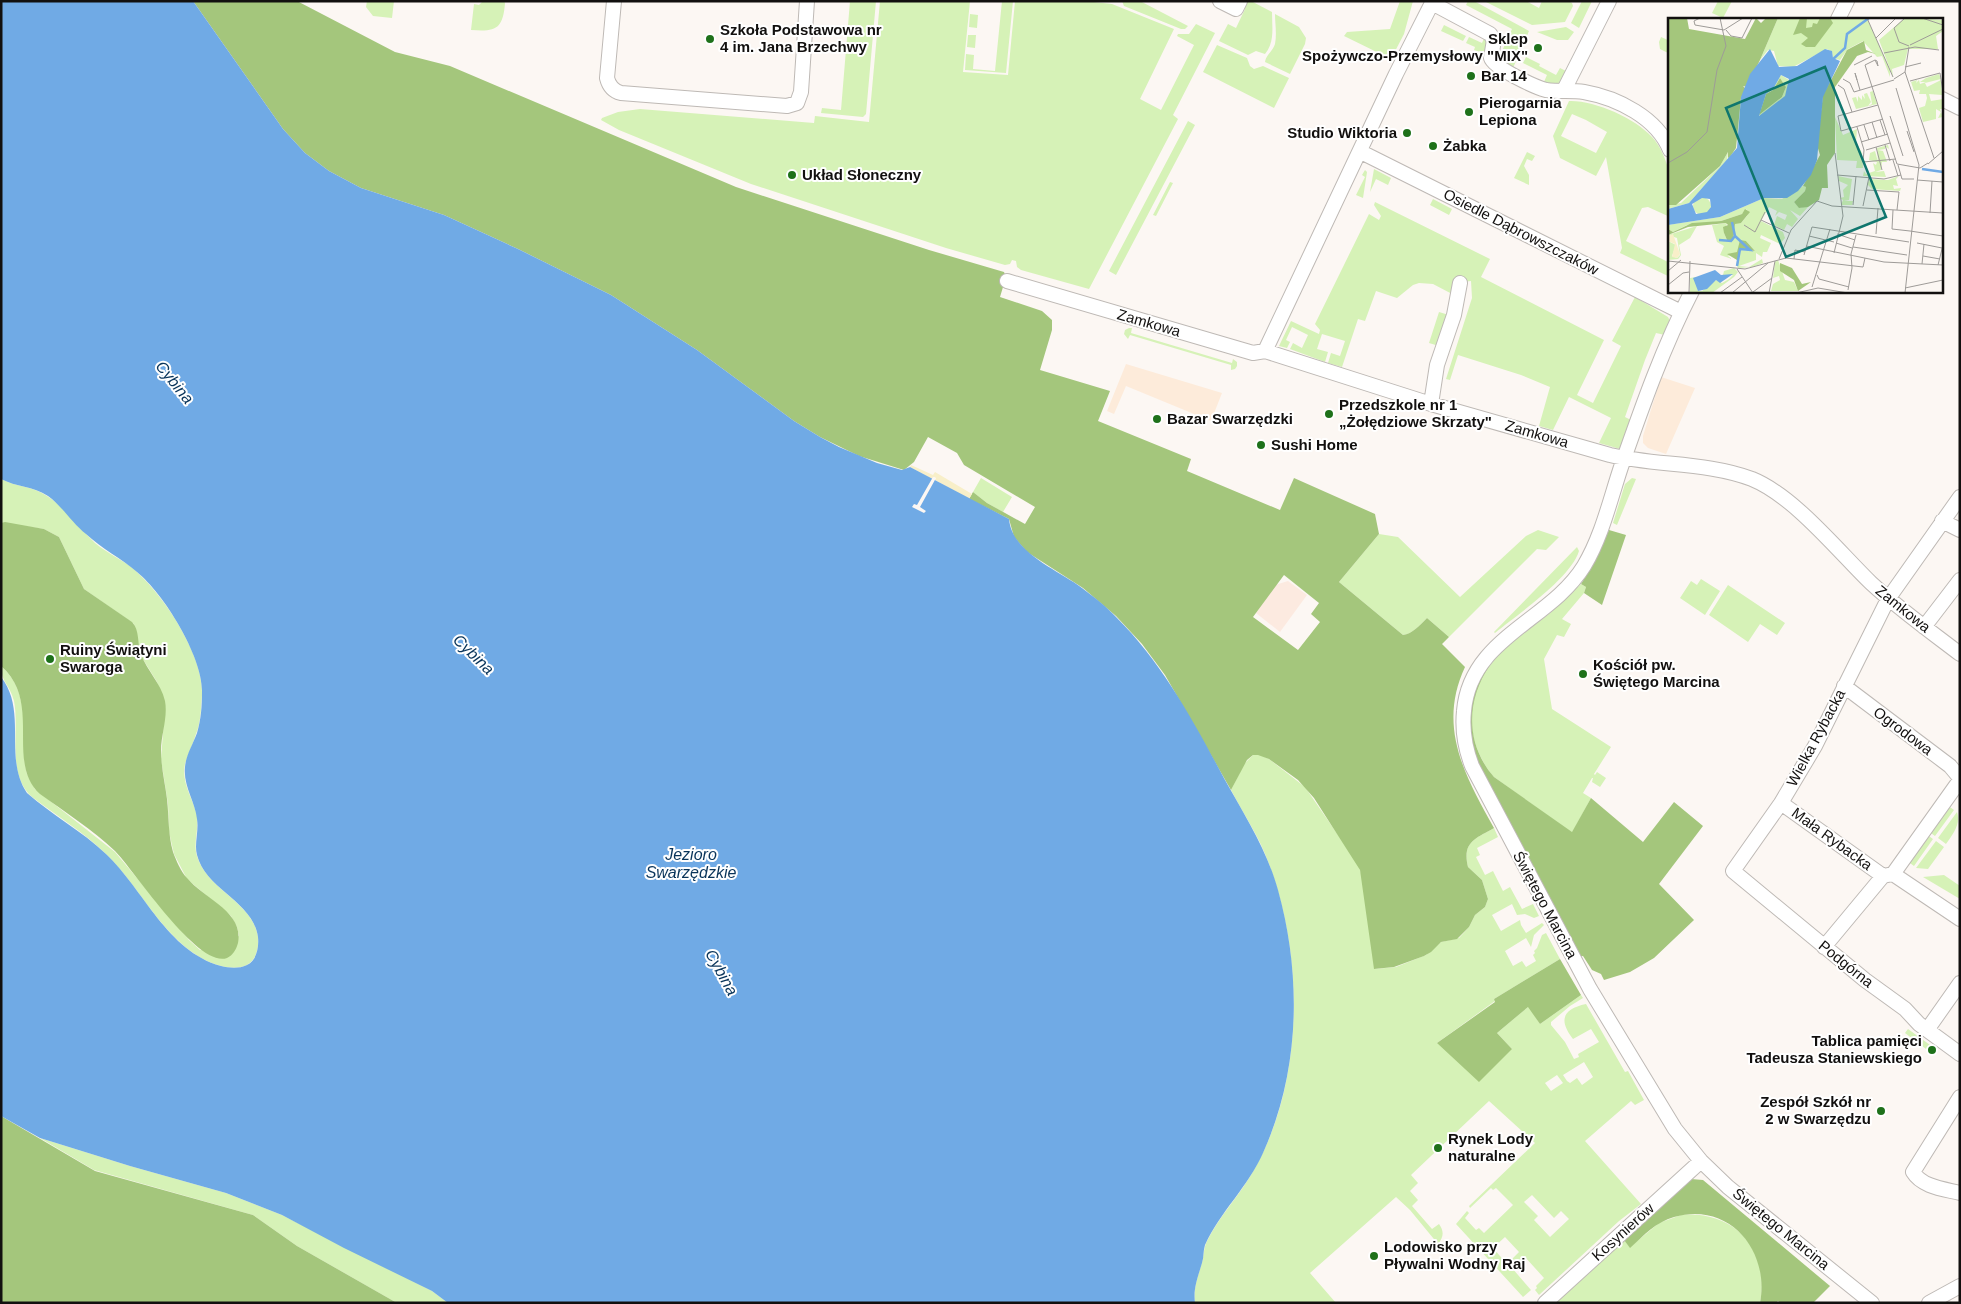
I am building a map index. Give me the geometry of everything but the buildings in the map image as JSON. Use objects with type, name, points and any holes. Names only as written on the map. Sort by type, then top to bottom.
[{"type":"street","points":[[614,1],[607,78],[614,90],[621,93],[787,106],[797,103],[801,92],[807,1]]},
{"type":"street","points":[[1220,1],[1238,5]]},
{"type":"street","points":[[1564,90],[1609,1]]},
{"type":"street","points":[[1838,18],[1847,1]]},
{"type":"street","points":[[1259,352],[1361,152],[1396,74],[1432,2],[1490,34],[1494,40],[1491,58],[1497,66],[1543,89],[1564,90],[1598,96],[1628,108],[1657,128],[1668,145]]},
{"type":"street","points":[[1944,101],[1960,108]]},
{"type":"street","name":"Osiedle Dąbrowszczaków","points":[[1361,152],[1681,312]]},
{"type":"street","name":"Zamkowa","points":[[1007,281],[1624,458],[1712,469],[1739,475],[1759,483],[1784,499],[1888,599],[1960,654]]},
{"type":"street","points":[[1431,404],[1437,365],[1454,316],[1460,284]]},
{"type":"street","name":"Świętego Marcina","points":[[1691,292],[1655,371],[1599,533],[1584,566],[1558,594],[1508,636],[1479,665],[1466,692],[1463,728],[1467,752],[1472,766],[1590,989],[1666,1116],[1702,1161],[1750,1206],[1872,1303]]},
{"type":"street","name":"Wielka Rybacka","points":[[1733,871],[1781,803],[1815,746],[1888,599],[1960,497]]},
{"type":"street","points":[[1942,520],[1960,530]]},
{"type":"street","points":[[1924,627],[1960,580]]},
{"type":"street","name":"Ogrodowa","points":[[1844,686],[1950,766],[1960,779]]},
{"type":"street","points":[[1824,947],[1888,875],[1960,779]]},
{"type":"street","name":"Mała Rybacka","points":[[1781,803],[1888,875],[1960,919]]},
{"type":"street","name":"Podgórna","points":[[1733,871],[1824,947],[1905,1009],[1927,1030],[1960,1054]]},
{"type":"street","points":[[1927,1030],[1960,983]]},
{"type":"street","points":[[1960,1097],[1914,1169],[1916,1175],[1931,1186],[1960,1193]]},
{"type":"street","name":"Kosynierów","points":[[1545,1303],[1702,1161]]},
{"type":"street","points":[[1930,1303],[1960,1286]]},
{"type":"shaded area","points":[[1126,364],[1222,393],[1211,421],[1126,386],[1114,414],[1107,411]]},
{"type":"shaded area","points":[[1661,377],[1695,388],[1666,454],[1648,448],[1643,443],[1643,436]]},
{"type":"shaded area","points":[[1288,581],[1307,595],[1280,632],[1256,613],[1275,585]]},
{"type":"green space","points":[[193,1],[297,1],[395,52],[450,66],[736,187],[929,250],[1004,272],[1006,277],[1000,297],[1042,311],[1052,320],[1052,330],[1040,370],[1110,391],[1098,421],[1191,459],[1187,471],[1280,510],[1294,478],[1375,514],[1379,534],[1339,582],[1403,635],[1413,631],[1427,618],[1449,637],[1442,644],[1465,667],[1457,689],[1454,731],[1465,770],[1494,828],[1472,842],[1467,852],[1468,867],[1482,880],[1488,899],[1485,907],[1475,915],[1469,927],[1457,939],[1441,942],[1424,956],[1394,967],[1374,969],[1360,870],[1314,798],[1298,780],[1269,759],[1258,755],[1253,755],[1247,760],[1231,790],[1165,675],[1142,644],[1116,616],[1083,588],[1027,552],[1014,537],[1009,519],[969,499],[973,492],[987,503],[1025,524],[1035,507],[964,465],[957,453],[928,437],[914,462],[904,470],[859,456],[820,437],[794,421],[697,350],[611,295],[444,215],[361,188],[329,171],[305,153],[283,129]],"holes":[[[1284,575],[1319,603],[1311,614],[1320,622],[1298,650],[1253,617]]]},
{"type":"green space","points":[[367,1],[394,1],[392,18],[373,16],[366,7]]},
{"type":"green space","points":[[483,1],[504,1],[504,12],[500,23],[492,29],[471,30],[474,4],[479,5]]},
{"type":"green space","points":[[850,1],[876,1],[866,114],[863,117],[821,113],[822,108],[841,110]]},
{"type":"green space","points":[[880,1],[970,1],[963,72],[1008,75],[1015,1],[1085,1],[1112,4],[1174,29],[1140,99],[1161,110],[1194,45],[1177,36],[1178,34],[1189,34],[1196,24],[1215,33],[1173,115],[1178,119],[1089,289],[1021,270],[1017,267],[1016,261],[1012,260],[1010,264],[1005,265],[946,248],[751,184],[619,130],[601,120],[618,112],[640,109],[814,123],[815,116],[869,122]]},
{"type":"green space","points":[[1002,1],[1013,1],[1006,73],[965,70],[966,54],[974,55],[973,69],[995,71]]},
{"type":"green space","points":[[1122,1],[1140,1],[1188,26],[1185,29],[1181,29],[1124,6]]},
{"type":"green space","points":[[1242,1],[1251,1],[1272,12],[1272,39],[1265,54],[1256,51],[1248,55],[1219,41],[1228,24],[1236,28],[1245,9],[1240,6]]},
{"type":"green space","points":[[1400,1],[1413,1],[1404,34],[1391,59],[1344,36],[1347,32],[1390,29]]},
{"type":"green space","points":[[1468,1],[1474,1],[1529,31],[1513,68],[1498,60],[1512,29],[1466,5]]},
{"type":"green space","points":[[1484,1],[1526,1],[1539,8],[1542,1],[1568,1],[1573,6],[1565,22],[1532,25]]},
{"type":"green space","points":[[1582,1],[1592,1],[1579,28],[1571,23]]},
{"type":"green space","points":[[1718,1],[1732,1],[1723,18],[1712,13]]},
{"type":"green space","points":[[970,14],[978,15],[977,28],[969,27]]},
{"type":"green space","points":[[1275,14],[1299,27],[1306,38],[1305,44],[1290,74],[1265,62],[1275,44]]},
{"type":"green space","points":[[1444,25],[1466,36],[1463,41],[1441,31]]},
{"type":"green space","points":[[1566,27],[1574,32],[1568,40],[1557,40],[1537,32]]},
{"type":"green space","points":[[968,35],[976,35],[975,48],[967,47]]},
{"type":"green space","points":[[1485,36],[1487,38],[1486,51],[1474,50],[1475,47],[1466,43],[1469,37],[1482,43]]},
{"type":"green space","points":[[1661,37],[1668,40],[1668,53],[1660,49],[1659,42]]},
{"type":"green space","points":[[1217,45],[1247,58],[1250,66],[1254,69],[1263,66],[1289,78],[1274,108],[1203,72]]},
{"type":"green space","points":[[1526,57],[1556,75],[1560,68],[1566,71],[1563,79],[1555,86],[1543,84],[1547,75],[1523,63]]},
{"type":"green space","points":[[1569,101],[1579,101],[1614,112],[1635,123],[1655,140],[1668,170],[1668,216],[1648,207],[1642,208],[1626,241],[1668,262],[1668,276],[1620,253],[1622,248],[1606,157],[1596,176],[1560,158],[1553,136]],"holes":[[[1572,114],[1607,132],[1596,153],[1561,136]]]},
{"type":"green space","points":[[1188,121],[1195,125],[1116,275],[1109,271]]},
{"type":"green space","points":[[1527,152],[1535,156],[1532,161],[1527,159],[1524,166],[1529,175],[1529,185],[1514,178]]},
{"type":"green space","points":[[1374,169],[1391,178],[1388,185],[1376,179],[1370,192]]},
{"type":"green space","points":[[1365,170],[1367,172],[1363,198],[1356,195],[1365,177],[1362,175]]},
{"type":"green space","points":[[1170,182],[1173,183],[1156,216],[1153,215]]},
{"type":"green space","points":[[1433,199],[1452,209],[1449,215],[1430,205]]},
{"type":"green space","points":[[1375,202],[1490,259],[1481,277],[1604,340],[1577,395],[1593,403],[1621,346],[1612,341],[1635,297],[1668,317],[1670,321],[1665,335],[1656,333],[1625,417],[1633,421],[1623,447],[1620,449],[1599,443],[1611,418],[1569,397],[1553,430],[1539,426],[1550,387],[1521,375],[1458,355],[1450,380],[1446,379],[1472,298],[1471,281],[1455,283],[1454,295],[1433,284],[1419,283],[1413,285],[1397,298],[1376,291],[1365,321],[1358,319],[1342,367],[1328,363],[1331,353],[1340,356],[1345,341],[1322,334],[1317,349],[1328,352],[1325,362],[1290,349],[1293,343],[1302,348],[1308,335],[1292,327],[1286,340],[1290,342],[1287,348],[1279,346],[1291,321],[1319,334],[1320,330],[1315,324],[1369,214],[1379,220],[1381,216],[1374,205]]},
{"type":"green space","points":[[1439,312],[1449,315],[1439,346],[1429,343]]},
{"type":"green space","points":[[1132,328],[1131,333],[1232,363],[1233,359],[1237,362],[1237,366],[1231,370],[1231,365],[1130,335],[1128,339],[1124,334],[1125,330]]},
{"type":"green space","points":[[981,478],[1012,497],[1003,512],[973,492]]},
{"type":"green space","points":[[1632,478],[1636,479],[1617,525],[1613,523],[1625,484]]},
{"type":"green space","points":[[1,479],[36,490],[47,496],[66,512],[95,543],[134,569],[161,598],[190,647],[201,680],[202,695],[199,725],[184,771],[186,784],[197,816],[196,851],[202,868],[248,914],[254,925],[258,937],[258,949],[253,960],[247,965],[234,968],[221,966],[202,958],[186,947],[171,934],[107,855],[80,832],[32,797],[24,788],[16,764],[14,701],[2,676],[1,666],[17,687],[21,699],[25,764],[27,774],[35,789],[115,852],[189,940],[200,950],[239,936],[231,916],[187,879],[174,854],[169,832],[168,804],[161,759],[165,707],[157,682],[141,656],[134,624],[84,589],[59,537],[44,529],[1,523]]},
{"type":"green space","points":[[5,522],[44,529],[59,537],[84,589],[135,625],[141,654],[165,701],[166,713],[161,756],[173,852],[181,869],[194,886],[221,906],[235,922],[238,932],[238,943],[234,952],[227,958],[215,957],[200,949],[167,916],[115,851],[88,828],[40,794],[30,781],[25,766],[23,714],[20,697],[13,681],[1,666],[1,523]]},
{"type":"green space","points":[[1538,530],[1559,537],[1546,550],[1537,549],[1449,637],[1427,618],[1413,631],[1403,635],[1339,582],[1379,534],[1398,537],[1460,597],[1526,536]]},
{"type":"green space","points":[[1609,530],[1626,535],[1602,605],[1584,593],[1586,587],[1581,584],[1595,561]]},
{"type":"green space","points":[[1577,547],[1579,551],[1566,573],[1495,633],[1494,632]]},
{"type":"green space","points":[[1701,579],[1720,591],[1705,615],[1680,598],[1691,581],[1697,585]]},
{"type":"green space","points":[[1581,584],[1586,587],[1584,593],[1562,619],[1571,624],[1564,637],[1557,635],[1544,659],[1552,709],[1611,747],[1594,774],[1597,772],[1606,778],[1600,787],[1592,782],[1592,778],[1583,793],[1591,798],[1572,833],[1494,777],[1478,751],[1474,737],[1472,707],[1481,679],[1495,658],[1550,613]]},
{"type":"green space","points":[[1728,585],[1785,623],[1777,635],[1760,624],[1748,642],[1709,615]]},
{"type":"green space","points":[[1490,665],[1476,693],[1472,722],[1478,751],[1494,777],[1572,832],[1591,798],[1643,842],[1674,802],[1703,826],[1659,884],[1694,920],[1654,958],[1630,972],[1604,980],[1601,974],[1592,970],[1583,956],[1577,957],[1474,763],[1466,717],[1481,671]]},
{"type":"green space","points":[[1253,755],[1261,755],[1305,787],[1358,864],[1362,876],[1375,969],[1396,967],[1426,955],[1441,942],[1459,938],[1469,927],[1475,915],[1485,907],[1488,899],[1482,880],[1468,867],[1467,852],[1472,842],[1494,828],[1498,837],[1477,848],[1480,855],[1476,857],[1485,875],[1493,871],[1503,891],[1510,887],[1522,909],[1533,904],[1539,916],[1534,918],[1525,914],[1517,915],[1512,904],[1492,915],[1501,931],[1520,920],[1526,933],[1542,923],[1544,925],[1534,935],[1531,947],[1526,938],[1505,951],[1513,966],[1522,961],[1526,967],[1536,961],[1533,955],[1534,951],[1542,935],[1546,933],[1560,959],[1494,999],[1495,1001],[1437,1043],[1512,1049],[1497,1033],[1529,1006],[1540,1024],[1581,995],[1583,998],[1551,1022],[1551,1025],[1565,1042],[1574,1059],[1579,1057],[1578,1054],[1599,1042],[1591,1029],[1573,1039],[1564,1021],[1568,1012],[1586,1004],[1625,1072],[1628,1071],[1644,1100],[1635,1105],[1631,1101],[1585,1141],[1641,1204],[1619,1221],[1539,1295],[1535,1290],[1536,1286],[1544,1278],[1525,1257],[1512,1268],[1531,1290],[1523,1297],[1456,1224],[1467,1211],[1469,1213],[1465,1218],[1476,1230],[1479,1228],[1484,1233],[1513,1205],[1496,1188],[1493,1190],[1491,1188],[1470,1208],[1469,1206],[1535,1143],[1489,1101],[1411,1175],[1418,1183],[1410,1191],[1418,1200],[1412,1206],[1432,1229],[1439,1224],[1443,1234],[1438,1244],[1410,1210],[1396,1197],[1310,1273],[1336,1303],[1195,1303],[1196,1284],[1206,1244],[1212,1231],[1255,1168],[1271,1133],[1283,1096],[1290,1058],[1294,1018],[1293,978],[1288,938],[1280,900],[1265,854],[1231,790],[1244,764]],"holes":[[[1584,1062],[1593,1077],[1582,1085],[1577,1078],[1570,1083],[1563,1075]],[[1557,1075],[1563,1083],[1551,1091],[1545,1083]],[[1532,1195],[1554,1218],[1561,1211],[1569,1219],[1550,1237],[1534,1220],[1538,1216],[1524,1202]],[[1505,1237],[1519,1252],[1507,1264],[1493,1248]]]},
{"type":"green space","points":[[1947,805],[1954,810],[1935,836],[1928,831]]},
{"type":"green space","points":[[1957,812],[1957,825],[1946,844],[1938,838]]},
{"type":"green space","points":[[1926,834],[1933,839],[1914,866],[1907,861]]},
{"type":"green space","points":[[1936,841],[1944,847],[1928,869],[1916,868]]},
{"type":"green space","points":[[1944,875],[1960,886],[1960,899],[1923,877]]},
{"type":"green space","points":[[1560,959],[1581,995],[1540,1024],[1528,1007],[1497,1033],[1512,1049],[1479,1082],[1437,1043],[1495,1002],[1494,999]]},
{"type":"green space","points":[[1908,1029],[1937,1050],[1934,1055],[1905,1033]]},
{"type":"green space","points":[[1,1116],[95,1171],[253,1215],[297,1246],[397,1303],[1,1303]]},
{"type":"green space","points":[[40,1138],[226,1193],[282,1215],[432,1291],[448,1303],[397,1303],[297,1246],[253,1215],[94,1170]]},
{"type":"green space","points":[[1691,1179],[1703,1180],[1830,1286],[1813,1303],[1780,1303],[1778,1301],[1776,1303],[1760,1303],[1761,1283],[1759,1265],[1752,1248],[1741,1234],[1728,1223],[1712,1216],[1694,1214],[1668,1219],[1650,1230],[1630,1248],[1624,1240]]},
{"type":"green space","points":[[1681,1215],[1700,1215],[1718,1219],[1744,1237],[1754,1251],[1759,1266],[1762,1284],[1760,1303],[1554,1303],[1624,1240],[1630,1247],[1659,1223]]},
{"type":"sand","points":[[911,465],[933,475],[935,472],[972,494],[969,499],[935,480],[936,478],[932,479],[910,467]]},
{"type":"water","name":"Jezioro Swarzędzkie","points":[[1,1],[193,1],[283,129],[305,153],[329,171],[361,188],[444,215],[611,295],[697,350],[794,421],[820,437],[877,463],[902,470],[910,467],[1009,519],[1012,531],[1018,542],[1027,551],[1096,599],[1134,636],[1177,694],[1262,847],[1278,890],[1291,956],[1294,989],[1290,1056],[1275,1122],[1257,1165],[1218,1221],[1205,1245],[1203,1261],[1195,1287],[1195,1303],[448,1303],[432,1291],[282,1215],[226,1193],[40,1138],[1,1116],[1,677],[9,690],[13,705],[17,765],[20,779],[27,793],[106,854],[171,933],[202,958],[224,967],[244,966],[255,957],[258,949],[258,937],[248,914],[210,878],[202,867],[197,855],[197,819],[187,787],[185,767],[201,713],[201,678],[189,644],[180,627],[170,610],[148,582],[131,567],[92,539],[53,500],[36,490],[1,479]]},
{"type":"pier","points":[[933,477],[936,478],[920,507],[926,511],[924,513],[912,507],[914,504],[917,505]]},
{"type":"place","name":"Szkoła Podstawowa nr 4 im. Jana Brzechwy","points":[[710,39]]},
{"type":"place","name":"Sklep Spożywczo-Przemysłowy \"MIX\"","points":[[1538,48]]},
{"type":"place","name":"Bar 14","points":[[1471,76]]},
{"type":"place","name":"Pierogarnia Lepiona","points":[[1469,112]]},
{"type":"place","name":"Studio Wiktoria","points":[[1407,133]]},
{"type":"place","name":"Żabka","points":[[1433,146]]},
{"type":"place","name":"Układ Słoneczny","points":[[792,175]]},
{"type":"place","name":"Przedszkole nr 1 „Żołędziowe Skrzaty\"","points":[[1329,414]]},
{"type":"place","name":"Bazar Swarzędzki","points":[[1157,419]]},
{"type":"place","name":"Sushi Home","points":[[1261,445]]},
{"type":"place","name":"Ruiny Świątyni Swaroga","points":[[50,659]]},
{"type":"place","name":"Kościół pw. Świętego Marcina","points":[[1583,674]]},
{"type":"place","name":"Tablica pamięci Tadeusza Staniewskiego","points":[[1932,1050]]},
{"type":"place","name":"Zespół Szkół nr 2 w Swarzędzu","points":[[1881,1111]]},
{"type":"place","name":"Rynek Lody naturalne","points":[[1438,1148]]},
{"type":"place","name":"Lodowisko przy Pływalni Wodny Raj","points":[[1374,1256]]},
{"type":"water label","name":"Cybina","points":[[175,382]]},
{"type":"water label","name":"Cybina","points":[[474,654]]},
{"type":"water label","name":"Cybina","points":[[722,972]]}]
